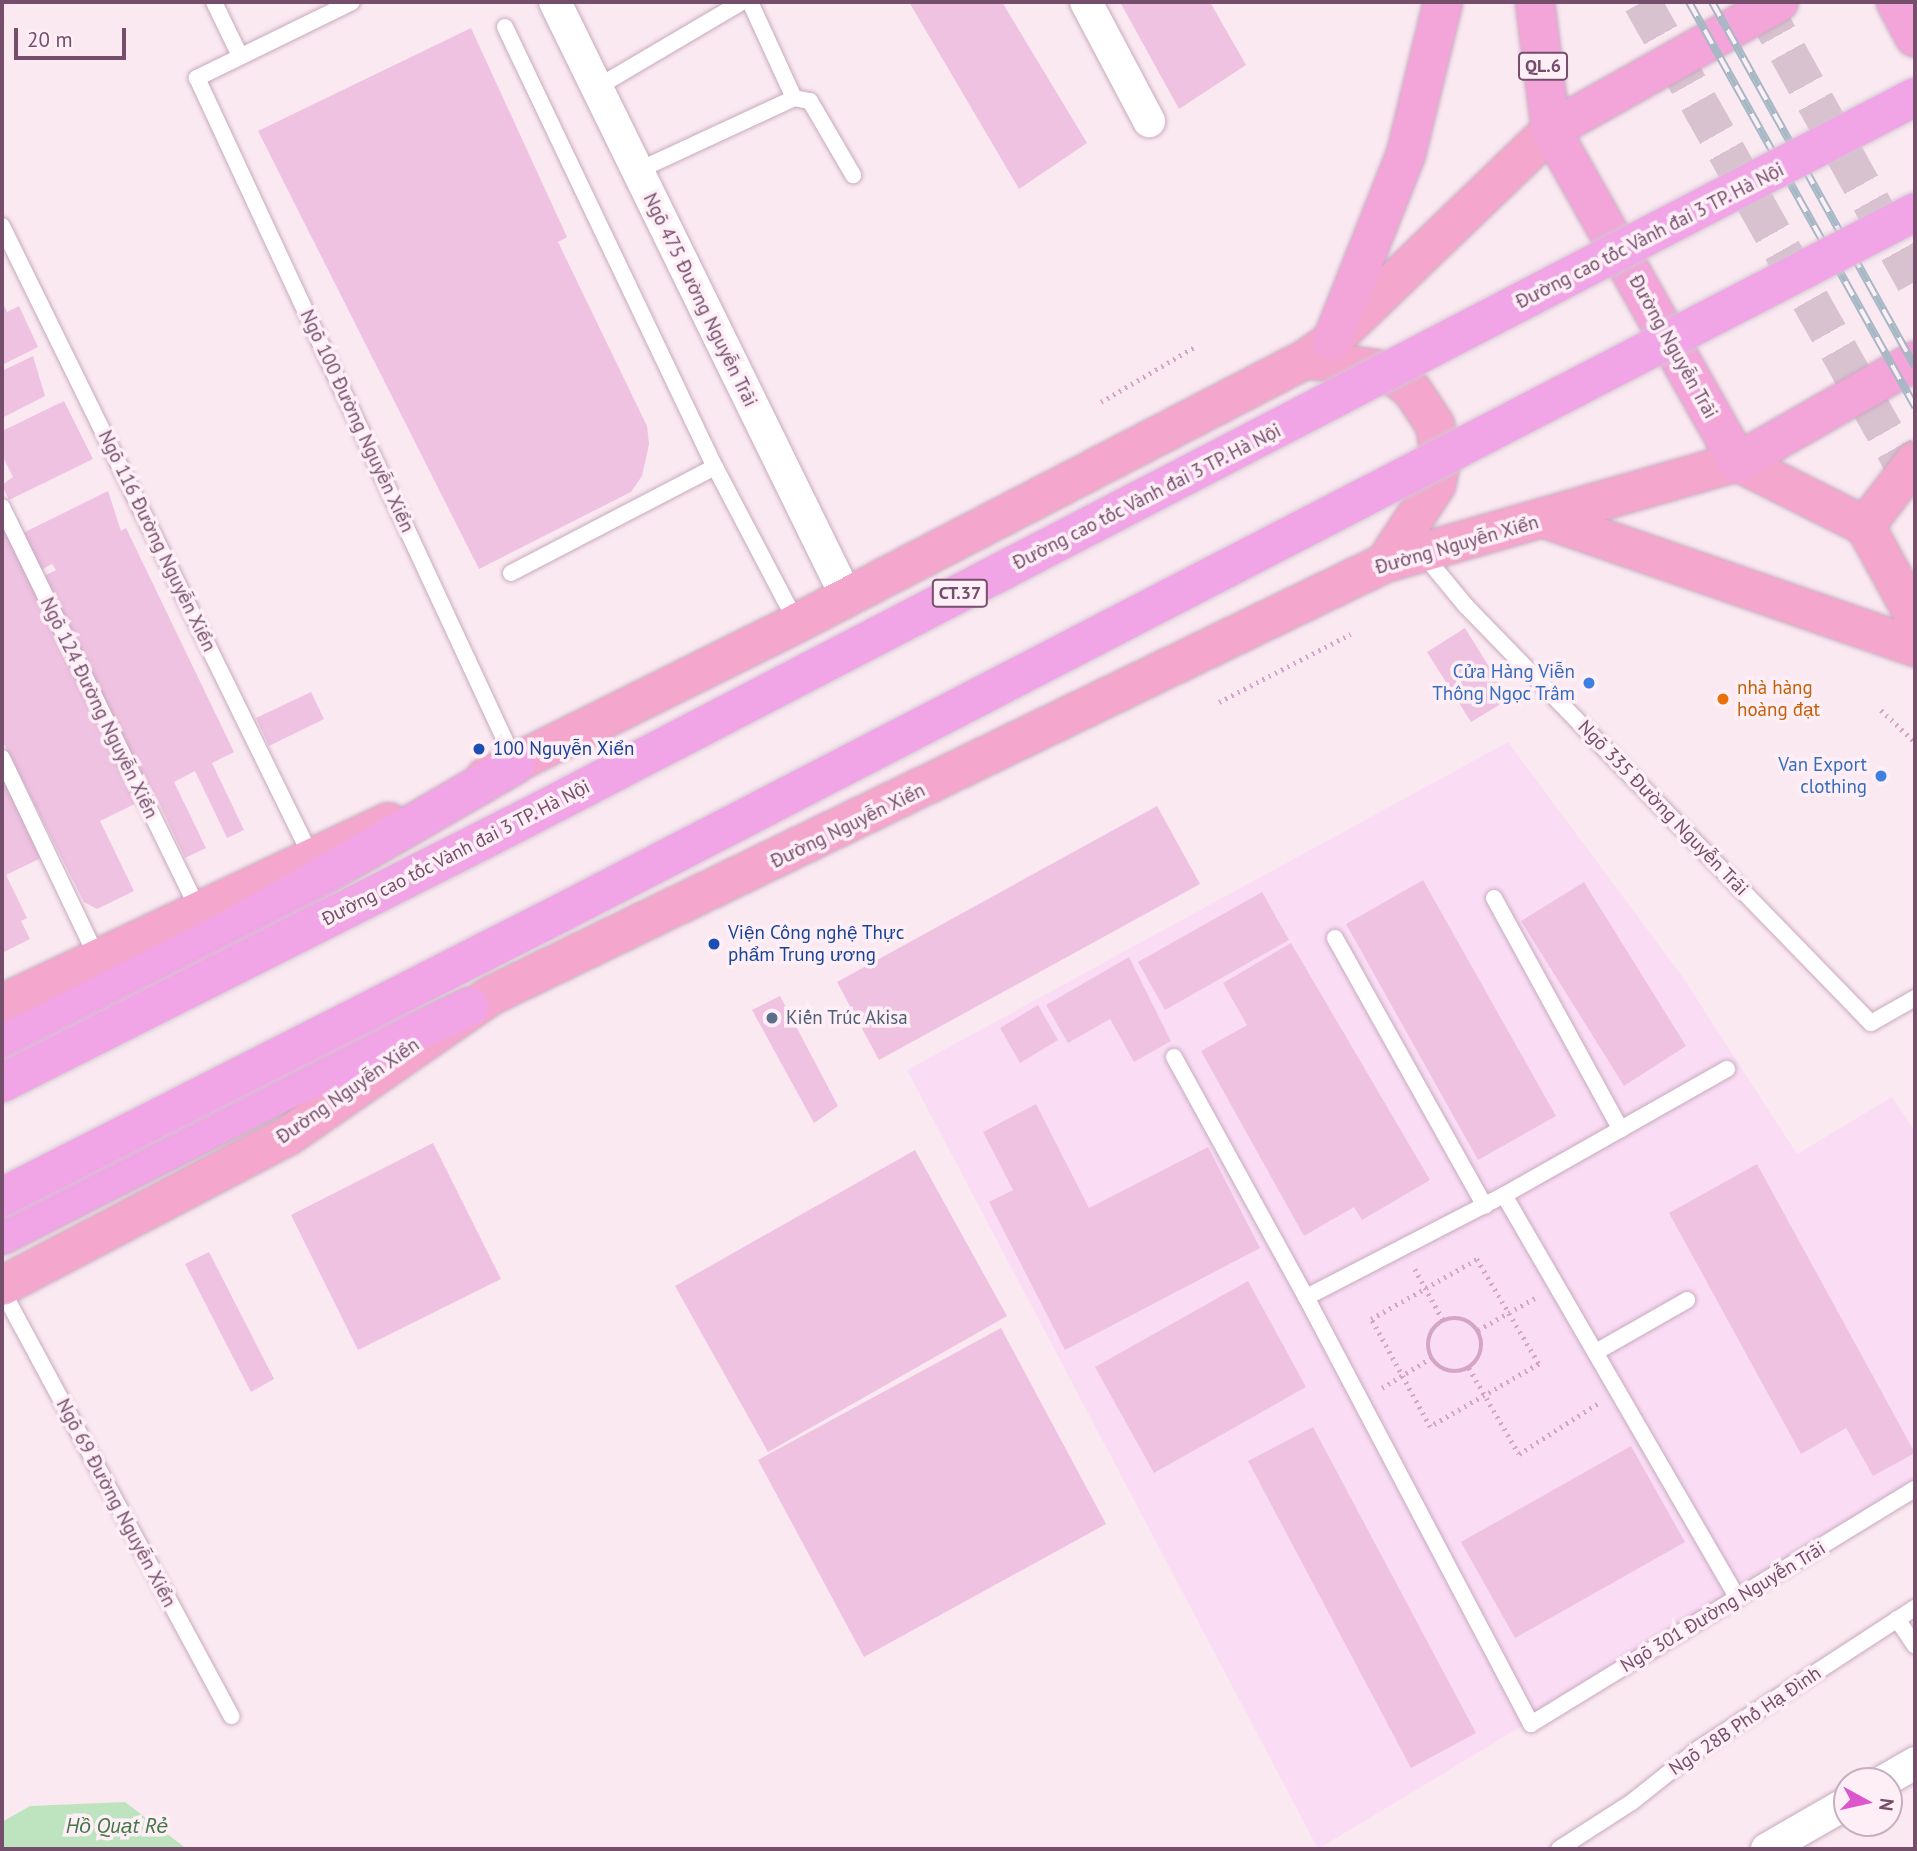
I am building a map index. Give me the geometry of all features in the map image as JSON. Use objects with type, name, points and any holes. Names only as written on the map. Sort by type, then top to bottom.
[{"type":"highway","points":[[1319,350],[1406,154],[1443,2]]},
{"type":"highway","name":"Đường Nguyễn Trãi","points":[[1535,2],[1551,130],[1738,462]]},
{"type":"highway","points":[[1551,130],[1779,2]]},
{"type":"highway","points":[[1896,2],[1915,37]]},
{"type":"highway","name":"Đường cao tốc Vành đai 3 TP. Hà Nội","points":[[2,1083],[527,817],[1915,97]]},
{"type":"highway","points":[[2,1196],[588,900],[1915,212]]},
{"type":"highway","points":[[1738,462],[1915,361]]},
{"type":"highway","points":[[2,1045],[233,928],[516,764]]},
{"type":"highway","points":[[2,1235],[288,1089],[469,1007]]},
{"type":"main road","points":[[2,1004],[198,908],[516,764],[797,624],[1319,350],[1551,130]]},
{"type":"main road","points":[[1319,350],[1396,378],[1412,390],[1434,425],[1441,460],[1436,485],[1385,563]]},
{"type":"main road","points":[[2,1068],[1113,501],[1122,453]]},
{"type":"main road","points":[[1865,526],[1915,461]]},
{"type":"main road","points":[[1738,462],[1865,526],[1915,617]]},
{"type":"main road","name":"Đường Nguyễn Xiển","points":[[2,1288],[288,1136],[469,1007],[1385,563],[1738,462]]},
{"type":"main road","points":[[1546,519],[1915,648]]},
{"type":"street","name":"Ngõ 475 Đường Nguyễn Trãi","points":[[555,2],[847,598]]},
{"type":"street","points":[[1086,2],[1149,121]]},
{"type":"street","points":[[1767,1849],[1833,1811]]},
{"type":"lane","points":[[214,2],[240,56],[352,2]]},
{"type":"lane","points":[[596,88],[742,2]]},
{"type":"lane","points":[[750,2],[794,98]]},
{"type":"lane","points":[[505,27],[715,467],[797,624]]},
{"type":"lane","name":"Ngõ 100 Đường Nguyễn Xiển","points":[[240,56],[197,78],[516,764]]},
{"type":"lane","points":[[637,172],[794,98],[810,101],[853,175]]},
{"type":"lane","name":"Ngõ 116 Đường Nguyễn Xiển","points":[[2,226],[312,856]]},
{"type":"lane","points":[[510,573],[715,467]]},
{"type":"lane","name":"Ngõ 124 Đường Nguyễn Xiển","points":[[2,507],[198,908]]},
{"type":"lane","name":"Ngõ 335 Đường Nguyễn Trãi","points":[[1423,554],[1466,606],[1871,1023],[1915,998]]},
{"type":"lane","points":[[2,758],[97,957]]},
{"type":"lane","points":[[1494,898],[1621,1130]]},
{"type":"lane","points":[[1335,938],[1485,1206]]},
{"type":"lane","points":[[1174,1058],[1306,1297],[1360,1401]]},
{"type":"lane","points":[[1306,1297],[1485,1206],[1727,1069]]},
{"type":"lane","points":[[1504,1195],[1738,1598]]},
{"type":"lane","name":"Ngõ 69 Đường Nguyễn Xiển","points":[[2,1288],[231,1716]]},
{"type":"lane","points":[[1596,1352],[1687,1300]]},
{"type":"lane","name":"Ngõ 301 Đường Nguyễn Trãi","points":[[1360,1401],[1531,1724],[1915,1489]]},
{"type":"lane","name":"Ngõ 28B Phố Hạ Đình","points":[[1559,1849],[1632,1802],[1700,1748],[1915,1608]]},
{"type":"lane","points":[[1897,1619],[1915,1646]]},
{"type":"path","points":[[1101,402],[1196,346]]},
{"type":"path","points":[[1219,702],[1351,634]]},
{"type":"path","points":[[1881,710],[1915,742]]},
{"type":"path","points":[[1403,1247],[1443,1320]]},
{"type":"path","points":[[1476,1259],[1539,1364],[1430,1427],[1371,1319],[1425,1288],[1476,1259]]},
{"type":"path","points":[[1478,1330],[1557,1285]]},
{"type":"path","points":[[1460,1318],[1478,1330],[1482,1351],[1469,1368],[1448,1372],[1431,1358],[1429,1334],[1443,1320],[1460,1318]]},
{"type":"path","points":[[1360,1401],[1431,1358]]},
{"type":"path","points":[[1469,1368],[1519,1454],[1619,1391]]},
{"type":"shaded area","points":[[1508,742],[1682,976],[1797,1154],[1892,1097],[1915,1131],[1915,1489],[1318,1849],[907,1070]]},
{"type":"water","name":"Hồ Quạt Rẻ","points":[[125,1802],[187,1849],[2,1849],[2,1822],[30,1806]]},
{"type":"building","points":[[909,2],[1002,2],[1087,143],[1019,189]]},
{"type":"building","points":[[1120,2],[1210,2],[1246,65],[1179,109]]},
{"type":"building","points":[[471,28],[567,237],[558,242],[647,426],[649,444],[642,476],[631,492],[479,569],[258,131]]},
{"type":"building","points":[[2,301],[7,312],[19,306],[38,347],[2,365]]},
{"type":"building","points":[[33,356],[45,396],[2,418],[2,371]]},
{"type":"building","points":[[64,401],[93,459],[9,500],[2,485],[13,477],[2,455],[2,431]]},
{"type":"building","points":[[108,491],[121,531],[126,528],[234,752],[212,763],[244,830],[227,838],[195,771],[174,782],[206,848],[185,858],[154,792],[145,796],[40,578],[56,570],[52,564],[41,570],[23,533]]},
{"type":"building","points":[[2,515],[141,801],[100,821],[134,891],[97,909],[84,902],[2,740]]},
{"type":"building","points":[[1465,628],[1509,699],[1471,722],[1427,652]]},
{"type":"building","points":[[311,692],[324,719],[269,746],[256,718]]},
{"type":"building","points":[[2,772],[43,857],[6,875],[27,918],[21,921],[30,939],[2,953]]},
{"type":"building","points":[[1157,806],[1200,884],[879,1060],[837,982]]},
{"type":"building","points":[[1423,880],[1556,1116],[1478,1160],[1346,924]]},
{"type":"building","points":[[1584,882],[1686,1046],[1624,1086],[1521,921]]},
{"type":"building","points":[[1262,892],[1289,940],[1165,1010],[1138,962]]},
{"type":"building","points":[[1291,943],[1430,1180],[1362,1220],[1354,1207],[1304,1236],[1201,1051],[1247,1025],[1223,983]]},
{"type":"building","points":[[1129,957],[1171,1041],[1134,1062],[1110,1019],[1068,1043],[1046,1005]]},
{"type":"building","points":[[780,996],[838,1106],[814,1123],[752,1010]]},
{"type":"building","points":[[1038,1005],[1058,1040],[1020,1063],[1000,1028]]},
{"type":"building","points":[[1036,1104],[1089,1208],[1208,1147],[1260,1248],[1065,1350],[989,1202],[1013,1190],[983,1132]]},
{"type":"building","points":[[433,1143],[501,1279],[358,1350],[291,1215]]},
{"type":"building","points":[[915,1150],[1007,1316],[768,1452],[675,1286]]},
{"type":"building","points":[[1757,1164],[1915,1453],[1873,1476],[1846,1428],[1801,1454],[1669,1213]]},
{"type":"building","points":[[209,1252],[274,1379],[251,1392],[185,1264]]},
{"type":"building","points":[[1248,1281],[1306,1387],[1154,1473],[1095,1367]]},
{"type":"building","points":[[1001,1328],[1106,1524],[864,1657],[758,1460]]},
{"type":"building","points":[[1313,1427],[1476,1733],[1411,1768],[1248,1461]]},
{"type":"building","points":[[1631,1446],[1685,1542],[1515,1638],[1461,1542]]},
{"type":"tunnel","points":[[1642,2],[1915,486]]},
{"type":"tunnel","points":[[1760,2],[1915,282]]},
{"type":"railway","points":[[1689,2],[1915,407]]},
{"type":"railway","points":[[1712,2],[1915,366]]},
{"type":"place","name":"Cửa Hàng Viễn Thông Ngọc Trâm","points":[[1589,683]]},
{"type":"place","name":"nhà hàng hoàng đạt","points":[[1723,699]]},
{"type":"place","name":"100 Nguyễn Xiển","points":[[479,749]]},
{"type":"place","name":"Van Export clothing","points":[[1881,776]]},
{"type":"place","name":"Viện Công nghệ Thực phẩm Trung ương","points":[[714,944]]},
{"type":"place","name":"Kiến Trúc Akisa","points":[[772,1018]]}]
